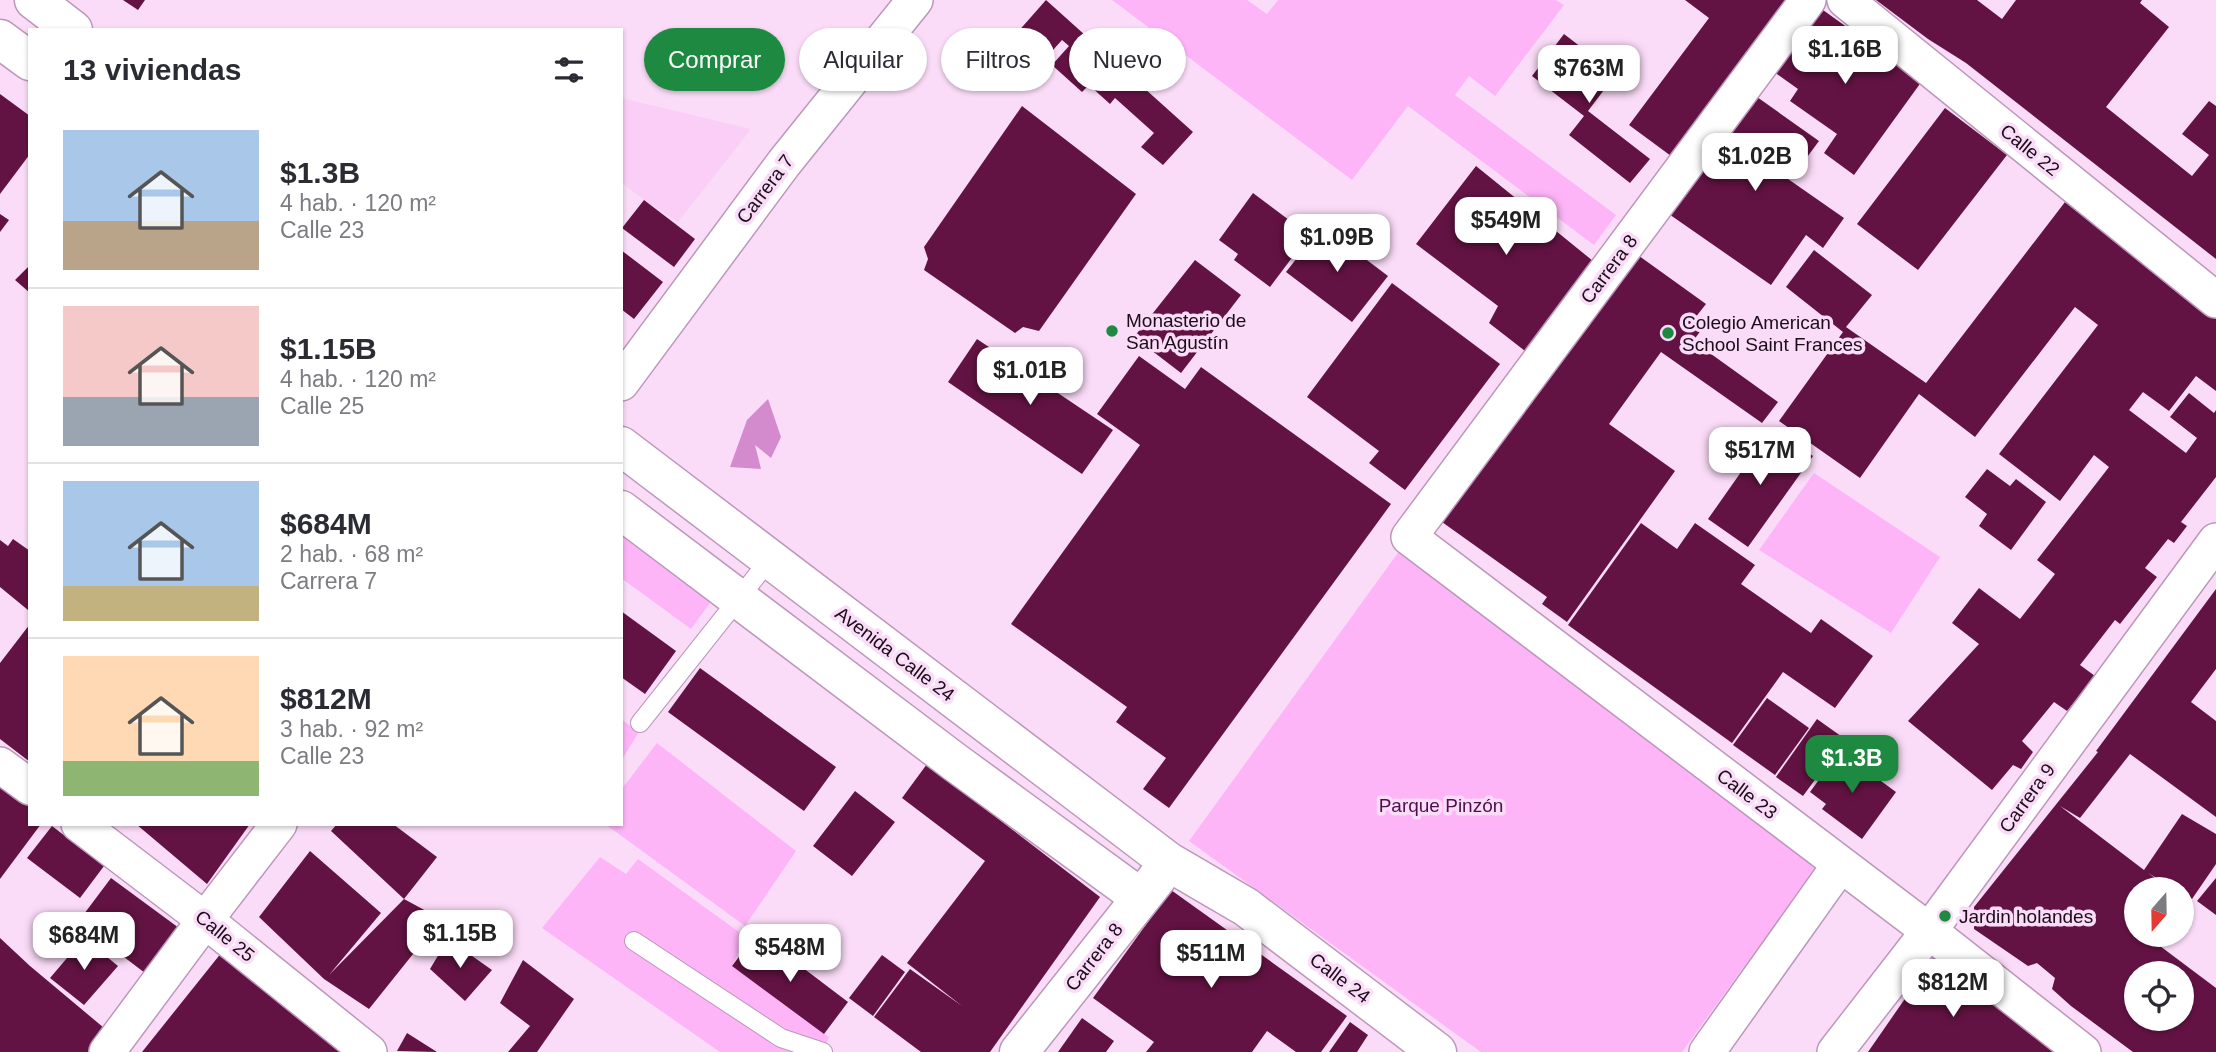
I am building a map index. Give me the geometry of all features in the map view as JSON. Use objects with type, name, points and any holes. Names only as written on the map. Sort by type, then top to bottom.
[{"type":"main road","points":[[34,0],[70,28]]},
{"type":"main road","points":[[0,39],[28,60]]},
{"type":"main road","name":"Avenida Calle 24","points":[[623,448],[1169,862]]},
{"type":"main road","points":[[623,511],[956,763],[1141,898]]},
{"type":"main road","name":"Carrera 8","points":[[1019,1052],[1169,862]]},
{"type":"main road","name":"Calle 24","points":[[1169,862],[1246,907],[1437,1052]]},
{"type":"street","name":"Carrera 7","points":[[623,380],[784,163],[915,0]]},
{"type":"street","name":"Carrera 8","points":[[1409,537],[1808,0]]},
{"type":"street","name":"Calle 22","points":[[1845,0],[2216,300]]},
{"type":"street","name":"Calle 23","points":[[1409,537],[2083,1052]]},
{"type":"street","name":"Carrera 9","points":[[1835,1052],[1929,932],[2216,541]]},
{"type":"street","points":[[0,765],[28,786]]},
{"type":"street","name":"Calle 25","points":[[82,826],[205,920],[369,1052]]},
{"type":"street","points":[[107,1052],[277,826]]},
{"type":"street","points":[[1707,1052],[1840,865]]},
{"type":"lane","points":[[640,723],[770,559]]},
{"type":"lane","points":[[634,942],[781,1038],[822,1052]]},
{"type":"shaded area","points":[[623,98],[751,129],[678,222],[623,184]]},
{"type":"shaded area","points":[[768,399],[781,437],[771,458],[755,445],[761,469],[730,467],[747,420]]},
{"type":"green space","points":[[1112,0],[1247,0],[1267,14],[1278,0],[1556,0],[1564,5],[1495,96],[1469,76],[1455,95],[1616,215],[1594,245],[1408,106],[1352,180],[1186,56],[1186,28],[1149,28]]},
{"type":"green space","points":[[1814,473],[1940,557],[1891,633],[1759,550]]},
{"type":"green space","points":[[623,521],[718,592],[691,629],[623,579]]},
{"type":"green space","name":"Parque Pinzón","points":[[1400,550],[1818,865],[1682,1052],[1481,1052],[1189,841]]},
{"type":"green space","points":[[623,720],[639,732],[623,758]]},
{"type":"green space","points":[[657,743],[796,851],[745,926],[608,826],[623,826],[623,787]]},
{"type":"green space","points":[[600,857],[626,874],[638,859],[746,937],[732,966],[829,1037],[823,1052],[720,1052],[542,928]]},
{"type":"building","points":[[123,0],[145,0],[138,10]]},
{"type":"building","points":[[1046,0],[1077,28],[1069,28],[1069,46],[1062,40],[1055,48],[1055,28],[1021,28]]},
{"type":"building","points":[[1685,0],[1789,0],[1671,156],[1629,125],[1709,18]]},
{"type":"building","points":[[1876,0],[1977,0],[2002,19],[2016,0],[2142,0],[2140,3],[2169,27],[2106,107],[2192,176],[2209,155],[2182,134],[2209,101],[2216,106],[2216,259],[1966,63],[1928,39]]},
{"type":"building","points":[[1816,5],[1922,81],[1854,175],[1824,153],[1837,134],[1790,101],[1798,89],[1770,69]]},
{"type":"building","points":[[1564,34],[1616,74],[1588,111],[1650,159],[1630,183],[1569,135],[1584,116],[1532,76]]},
{"type":"building","points":[[1069,46],[1069,80],[1055,68],[1055,62]]},
{"type":"building","points":[[1096,91],[1147,91],[1193,132],[1163,165],[1141,147],[1154,133],[1115,98],[1110,104]]},
{"type":"building","points":[[1750,92],[1819,141],[1796,172],[1781,161],[1775,170],[1844,218],[1823,248],[1806,235],[1771,285],[1666,212]]},
{"type":"building","points":[[0,94],[28,115],[28,157],[0,194]]},
{"type":"building","points":[[1022,106],[1136,194],[1039,331],[1023,327],[1015,333],[924,270],[928,259],[924,247]]},
{"type":"building","points":[[1945,108],[2007,155],[1918,270],[1857,224]]},
{"type":"building","points":[[1476,166],[1593,261],[1529,354],[1489,323],[1498,306],[1416,244]]},
{"type":"building","points":[[1253,193],[1309,235],[1270,287],[1234,260],[1238,254],[1219,240]]},
{"type":"building","points":[[644,200],[695,239],[674,267],[623,227]]},
{"type":"building","points":[[2065,202],[2216,319],[2216,391],[2196,376],[2169,411],[2143,392],[2129,410],[2186,453],[2197,438],[2170,417],[2189,393],[2214,413],[2216,410],[2216,477],[2181,522],[2187,526],[2174,543],[2168,539],[2145,568],[2157,577],[2120,624],[2115,620],[2080,665],[2095,676],[2067,711],[2054,702],[2022,741],[2033,752],[2021,769],[2013,765],[1992,790],[1908,721],[1979,644],[1952,623],[1979,588],[2020,619],[2055,574],[2037,560],[2109,467],[2094,455],[2060,501],[1999,454],[2098,325],[2075,307],[1975,437],[1919,394],[1860,478],[1779,421],[1843,332],[1786,287],[1814,250],[1872,295],[1846,327],[1926,383]]},
{"type":"building","points":[[0,214],[9,220],[0,232]]},
{"type":"building","points":[[1322,226],[1388,276],[1352,322],[1286,272]]},
{"type":"building","points":[[623,252],[663,282],[634,319],[623,311]]},
{"type":"building","points":[[1635,253],[1706,304],[1695,318],[1705,325],[1693,341],[1778,402],[1762,423],[1661,352],[1609,424],[1675,471],[1567,622],[1542,604],[1547,597],[1442,522]]},
{"type":"building","points":[[1195,260],[1241,295],[1181,373],[1134,337]]},
{"type":"building","points":[[28,267],[28,291],[15,280]]},
{"type":"building","points":[[1392,283],[1500,364],[1405,490],[1369,463],[1379,451],[1307,397]]},
{"type":"building","points":[[977,339],[1113,430],[1082,474],[948,382]]},
{"type":"building","points":[[1139,356],[1185,389],[1201,367],[1391,504],[1169,808],[1143,789],[1166,758],[1116,722],[1127,707],[1011,624],[1140,445],[1097,414]]},
{"type":"building","points":[[1772,428],[1813,456],[1748,547],[1708,519]]},
{"type":"building","points":[[1987,469],[2010,486],[2016,479],[2046,502],[2011,550],[1979,526],[1987,514],[1965,497]]},
{"type":"building","points":[[1641,523],[1677,549],[1695,523],[1755,565],[1741,584],[1811,633],[1821,619],[1873,656],[1835,708],[1783,672],[1732,743],[1568,625]]},
{"type":"building","points":[[13,539],[28,550],[28,610],[0,587],[0,540],[8,546]]},
{"type":"building","points":[[2216,589],[2216,669],[2191,702],[2216,721],[2216,817],[2130,754],[2080,818],[2060,806],[2144,870],[2182,814],[2216,834],[2216,864],[2194,896],[2194,877],[2155,877],[2148,873],[2154,877],[2124,877],[2124,947],[2161,947],[2180,961],[2124,961],[2124,1031],[2194,1031],[2194,972],[2216,988],[2216,1052],[2133,1052],[2052,989],[2055,978],[2037,963],[2028,966],[1974,929],[1974,907],[2098,752],[2096,751]]},
{"type":"building","points":[[623,612],[676,651],[645,694],[623,678]]},
{"type":"building","points":[[28,627],[28,760],[0,739],[0,663]]},
{"type":"building","points":[[700,668],[836,767],[804,811],[668,712]]},
{"type":"building","points":[[1767,698],[1809,728],[1775,775],[1733,745]]},
{"type":"building","points":[[1817,719],[1845,739],[1803,796],[1776,777]]},
{"type":"building","points":[[1840,751],[1896,792],[1862,839],[1822,809],[1826,804],[1810,792]]},
{"type":"building","points":[[927,764],[1100,897],[990,1052],[921,1052],[874,1017],[910,969],[962,1006],[907,963],[985,861],[902,798]]},
{"type":"building","points":[[0,783],[28,804],[28,826],[40,826],[0,879]]},
{"type":"building","points":[[855,791],[895,822],[852,876],[813,846]]},
{"type":"building","points":[[52,826],[104,866],[80,898],[27,858]]},
{"type":"building","points":[[138,826],[249,826],[207,884]]},
{"type":"building","points":[[335,826],[396,826],[437,857],[404,899],[331,831]]},
{"type":"building","points":[[310,851],[381,913],[329,975],[404,899],[441,919],[369,1009],[324,979],[259,917]]},
{"type":"building","points":[[111,878],[179,928],[145,973],[78,922]]},
{"type":"building","points":[[2216,878],[2216,915],[2197,901]]},
{"type":"building","points":[[1171,890],[1347,1016],[1321,1052],[1296,1052],[1267,1031],[1252,1052],[1146,1052],[1154,1042],[1093,998]]},
{"type":"building","points":[[757,933],[848,1002],[824,1034],[732,966]]},
{"type":"building","points":[[0,938],[116,1038],[105,1052],[0,1052]]},
{"type":"building","points":[[84,938],[118,966],[84,1005],[50,978]]},
{"type":"building","points":[[448,939],[492,970],[465,1001],[430,969]]},
{"type":"building","points":[[222,952],[344,1052],[142,1052]]},
{"type":"building","points":[[1936,954],[2055,1052],[1868,1052]]},
{"type":"building","points":[[882,955],[905,972],[873,1016],[849,998]]},
{"type":"building","points":[[523,960],[574,999],[537,1052],[508,1052],[530,1026],[500,1003]]},
{"type":"building","points":[[1082,1018],[1114,1041],[1106,1052],[1058,1052]]},
{"type":"building","points":[[1350,1022],[1368,1035],[1357,1052],[1329,1052]]},
{"type":"building","points":[[407,1033],[437,1052],[397,1051]]},
{"type":"place","name":"Monasterio de San Agustín","points":[[1112,331]]},
{"type":"place","name":"Colegio American School Saint Frances","points":[[1668,333]]},
{"type":"place","name":"Jardin holandes","points":[[1945,916]]}]
